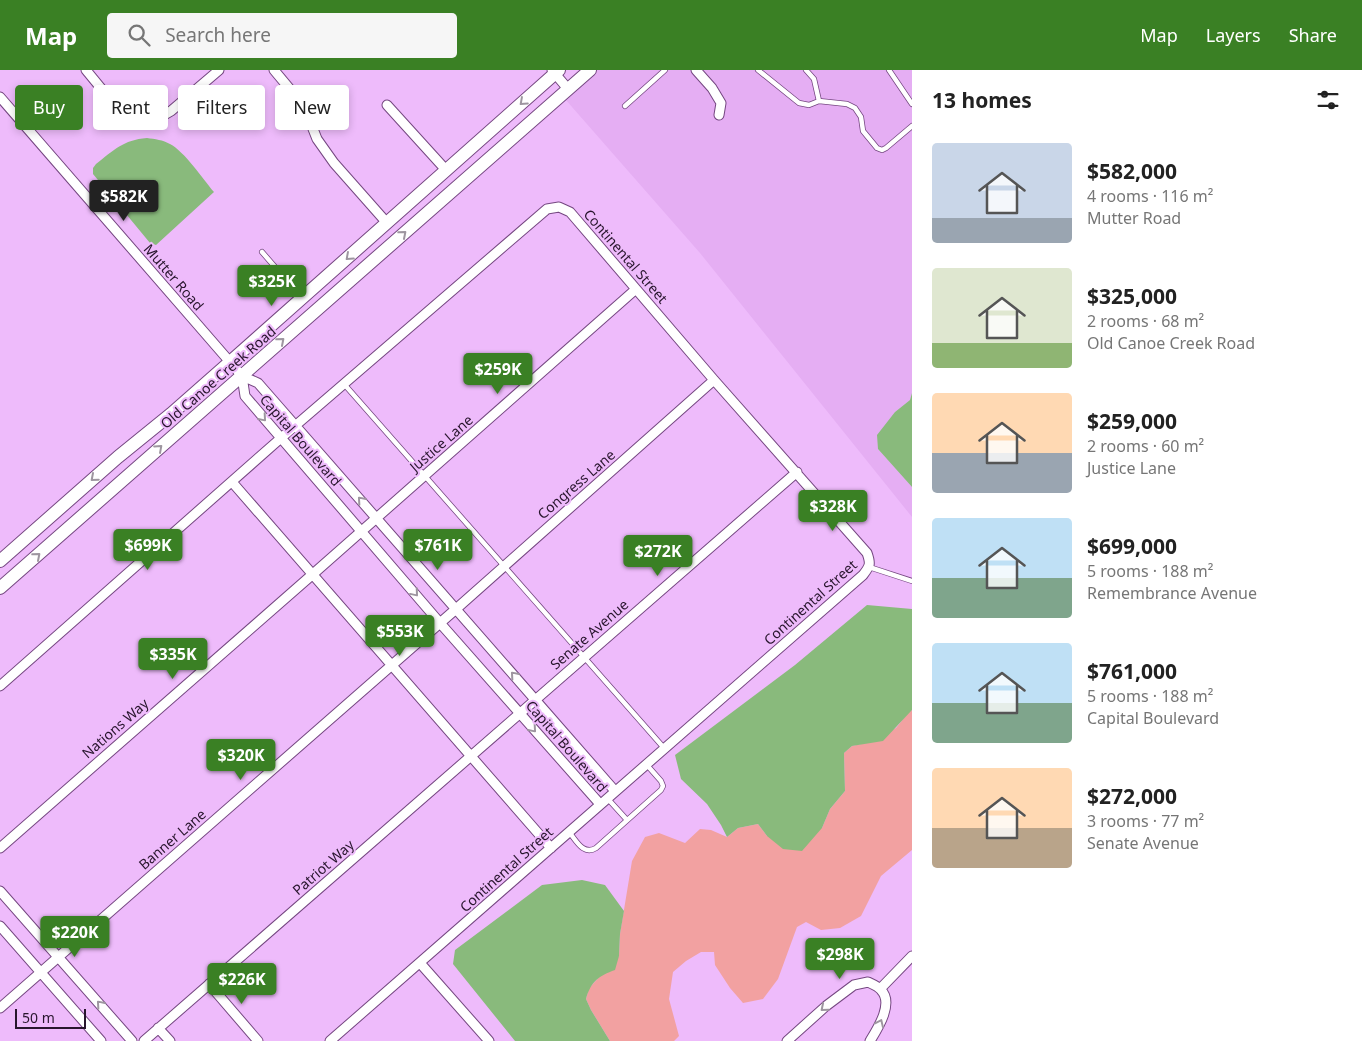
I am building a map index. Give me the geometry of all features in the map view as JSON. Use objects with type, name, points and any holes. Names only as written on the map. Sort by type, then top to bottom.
[{"type":"main road","name":"Old Canoe Creek Road","points":[[0,588],[590,70]]},
{"type":"main road","name":"Old Canoe Creek Road","points":[[0,560],[118,456],[171,414],[555,71]]},
{"type":"street","points":[[86,70],[123,115],[136,122],[152,122],[172,111],[219,70]]},
{"type":"street","points":[[274,70],[304,106],[317,139],[334,163],[387,223]]},
{"type":"street","points":[[696,70],[712,88],[721,103],[718,115]]},
{"type":"street","points":[[555,71],[568,89]]},
{"type":"street","name":"Mutter Road","points":[[0,97],[242,376]]},
{"type":"street","points":[[387,105],[446,170]]},
{"type":"street","name":"Continental Street","points":[[0,686],[281,438],[547,209],[558,207],[570,212],[867,554],[870,560],[869,567],[863,575],[330,1041]]},
{"type":"street","name":"Justice Lane","points":[[362,531],[636,289]]},
{"type":"street","name":"Capital Boulevard","points":[[242,376],[258,383],[615,791]]},
{"type":"street","name":"Capital Boulevard","points":[[242,376],[245,396],[440,623],[600,804]]},
{"type":"street","name":"Congress Lane","points":[[440,623],[714,380]]},
{"type":"street","name":"Senate Avenue","points":[[520,714],[797,472]]},
{"type":"street","points":[[232,482],[551,848]]},
{"type":"street","name":"Nations Way","points":[[0,848],[362,531]]},
{"type":"street","name":"Banner Lane","points":[[0,1008],[440,623]]},
{"type":"street","name":"Patriot Way","points":[[144,1041],[520,714]]},
{"type":"street","points":[[0,891],[132,1041]]},
{"type":"street","points":[[0,926],[100,1041]]},
{"type":"street","points":[[880,988],[912,956]]},
{"type":"street","points":[[420,963],[489,1041]]},
{"type":"street","points":[[787,1041],[826,1006],[854,985],[868,982],[880,988],[886,996],[882,1020],[870,1041]]},
{"type":"street","points":[[209,984],[258,1041]]},
{"type":"street","points":[[158,1028],[170,1041]]},
{"type":"lane","points":[[624,106],[665,70]]},
{"type":"lane","points":[[758,70],[799,103],[809,106],[819,101],[847,104],[855,108],[862,117],[863,131],[882,150],[912,126]]},
{"type":"lane","points":[[806,70],[814,79],[819,101]]},
{"type":"lane","points":[[889,70],[912,104]]},
{"type":"lane","points":[[262,252],[302,298]]},
{"type":"lane","points":[[344,384],[664,748]]},
{"type":"lane","points":[[869,567],[912,581]]},
{"type":"lane","points":[[569,832],[584,849],[592,850],[661,790],[663,786],[661,781],[646,764]]},
{"type":"lane","points":[[607,798],[627,820]]},
{"type":"shaded area","points":[[597,70],[912,70],[912,393],[910,400],[895,412],[878,449],[912,487],[912,517],[700,253],[565,99]]},
{"type":"shaded area","points":[[147,138],[165,142],[175,148],[187,159],[214,192],[156,245],[150,243],[93,174],[93,168],[96,164],[114,150],[125,143]]},
{"type":"shaded area","points":[[912,393],[912,487],[878,449],[877,435],[895,412],[910,400]]},
{"type":"shaded area","points":[[867,605],[912,609],[912,710],[883,741],[852,746],[844,753],[845,791],[830,809],[822,828],[802,851],[783,849],[767,836],[758,824],[738,828],[727,837],[707,804],[681,779],[675,755],[795,665]]},
{"type":"shaded area","points":[[912,710],[912,850],[881,876],[861,916],[840,928],[821,930],[806,922],[797,927],[778,979],[763,999],[743,1003],[730,988],[715,965],[714,952],[701,952],[673,972],[669,999],[679,1036],[674,1041],[610,1041],[586,999],[589,988],[619,956],[620,934],[632,861],[645,837],[659,833],[685,843],[700,829],[711,830],[727,837],[738,828],[758,824],[767,836],[822,828],[830,809],[845,791],[844,753],[852,746],[866,743],[896,728]]},
{"type":"shaded area","points":[[582,880],[605,885],[624,911],[619,956],[615,970],[593,983],[586,999],[610,1041],[515,1041],[453,964],[455,950],[542,885]]}]
